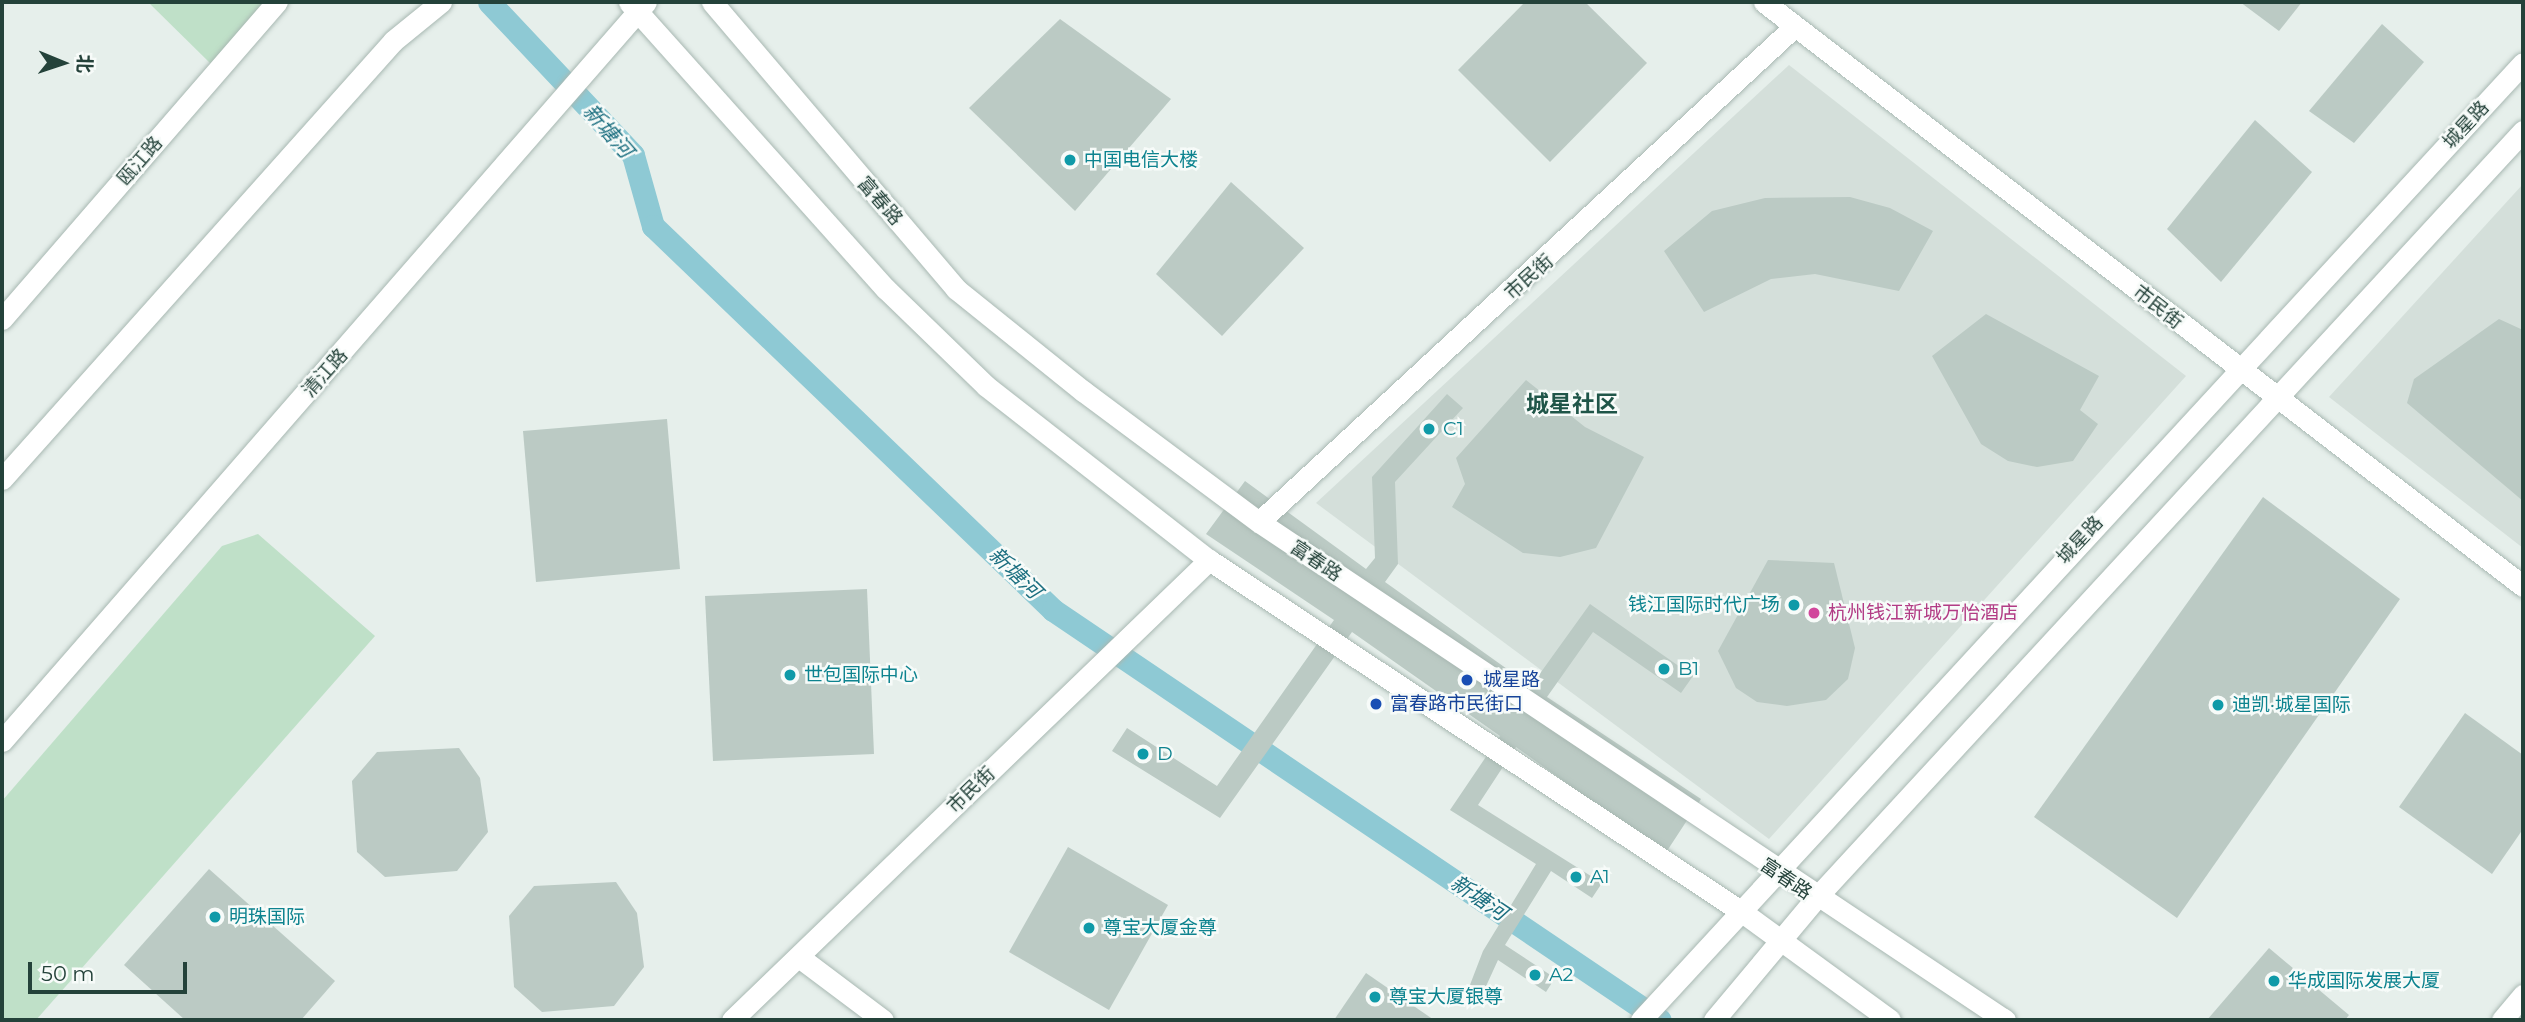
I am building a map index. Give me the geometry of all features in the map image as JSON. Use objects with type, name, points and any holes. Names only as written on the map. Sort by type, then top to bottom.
[{"type":"street","name":"瓯江路","points":[[2,319],[277,2]]},
{"type":"street","points":[[6,466],[393,41],[441,2]]},
{"type":"street","name":"富春路","points":[[712,2],[956,289],[1259,522],[1815,900],[2005,1020]]},
{"type":"street","name":"市民街","points":[[1765,2],[2276,399],[2523,586]]},
{"type":"street","points":[[638,5],[886,289],[986,386],[1209,560],[1742,912],[1779,942],[1890,1020]]},
{"type":"street","name":"清江路","points":[[2,741],[562,101],[638,5]]},
{"type":"street","name":"市民街","points":[[1259,522],[1794,27]]},
{"type":"street","name":"城星路","points":[[1641,1020],[1688,973],[1775,872],[2523,63]]},
{"type":"street","points":[[1722,1013],[1815,900],[2523,131]]},
{"type":"street","name":"市民街","points":[[733,1020],[1209,560]]},
{"type":"street","points":[[799,957],[883,1020]]},
{"type":"street","points":[[2502,1020],[2523,995]]},
{"type":"shaded area","name":"钱江国际时代广场","points":[[1789,65],[2186,376],[1769,839],[1316,503]]},
{"type":"shaded area","points":[[2523,184],[2523,548],[2329,397]]},
{"type":"green space","points":[[148,2],[264,2],[211,64]]},
{"type":"green space","points":[[258,534],[375,636],[36,1020],[2,1020],[2,801],[222,546]]},
{"type":"building","points":[[1525,2],[1585,2],[1647,63],[1550,162],[1458,70]]},
{"type":"building","points":[[2240,2],[2302,2],[2279,31]]},
{"type":"building","name":"中国电信大楼","points":[[1060,19],[1171,99],[1075,211],[969,108]]},
{"type":"building","points":[[2382,24],[2424,62],[2354,143],[2309,111]]},
{"type":"building","points":[[2255,120],[2312,172],[2221,282],[2167,229]]},
{"type":"building","points":[[1231,182],[1304,248],[1222,336],[1156,274]]},
{"type":"building","points":[[1850,197],[1890,208],[1933,231],[1899,291],[1815,274],[1771,279],[1704,312],[1664,251],[1712,211],[1765,198]]},
{"type":"building","points":[[1986,314],[2099,376],[2080,410],[2098,424],[2073,461],[2037,467],[2008,461],[1981,444],[1932,356]]},
{"type":"building","points":[[2499,319],[2523,330],[2523,501],[2407,403],[2414,379]]},
{"type":"building","points":[[1526,380],[1585,427],[1644,457],[1596,548],[1560,557],[1523,553],[1452,507],[1465,484],[1456,458]]},
{"type":"building","name":"城星路","points":[[1447,394],[1463,408],[1395,482],[1398,564],[1385,582],[1531,686],[1590,604],[1693,676],[1681,693],[1593,632],[1547,697],[1701,799],[1665,854],[1516,747],[1478,805],[1602,883],[1592,898],[1551,871],[1505,945],[1555,978],[1546,992],[1498,960],[1482,995],[1468,990],[1483,951],[1536,864],[1450,810],[1500,736],[1352,632],[1220,818],[1112,751],[1127,728],[1217,786],[1334,620],[1206,534],[1245,481],[1366,569],[1375,558],[1372,477]]},
{"type":"building","points":[[667,419],[680,569],[536,582],[523,431]]},
{"type":"building","name":"迪凯·城星国际","points":[[2263,497],[2400,599],[2177,918],[2034,817]]},
{"type":"building","name":"钱江国际时代广场","points":[[1768,560],[1834,563],[1855,648],[1848,679],[1826,700],[1787,706],[1757,702],[1736,688],[1718,651]]},
{"type":"building","name":"世包国际中心","points":[[867,589],[874,754],[713,761],[705,596]]},
{"type":"building","points":[[2465,713],[2523,755],[2523,829],[2492,874],[2399,807]]},
{"type":"building","points":[[459,748],[480,778],[488,832],[457,871],[385,877],[357,852],[352,781],[377,752]]},
{"type":"building","name":"尊宝大厦金尊","points":[[1068,847],[1168,905],[1109,1010],[1009,952]]},
{"type":"building","name":"明珠国际","points":[[209,869],[335,981],[301,1020],[185,1020],[124,965]]},
{"type":"building","points":[[616,882],[637,913],[644,967],[614,1006],[542,1012],[514,987],[509,916],[534,886]]},
{"type":"building","name":"华成国际发展大厦","points":[[2269,948],[2349,1015],[2345,1020],[2207,1020]]},
{"type":"building","name":"尊宝大厦银尊","points":[[1366,973],[1434,1020],[1334,1020]]},
{"type":"waterway","name":"新塘河","points":[[489,2],[633,155],[653,226],[1053,610],[1660,1020]]},
{"type":"place","name":"中国电信大楼","points":[[1070,160]]},
{"type":"place","name":"C1","points":[[1429,429]]},
{"type":"place","name":"钱江国际时代广场","points":[[1794,605]]},
{"type":"place","name":"杭州钱江新城万怡酒店","points":[[1814,613]]},
{"type":"place","name":"B1","points":[[1664,669]]},
{"type":"place","name":"世包国际中心","points":[[790,675]]},
{"type":"place","name":"城星路","points":[[1467,680]]},
{"type":"place","name":"富春路市民街口","points":[[1376,704]]},
{"type":"place","name":"迪凯·城星国际","points":[[2218,705]]},
{"type":"place","name":"D","points":[[1143,754]]},
{"type":"place","name":"A1","points":[[1576,877]]},
{"type":"place","name":"明珠国际","points":[[215,917]]},
{"type":"place","name":"尊宝大厦金尊","points":[[1089,928]]},
{"type":"place","name":"A2","points":[[1535,975]]},
{"type":"place","name":"华成国际发展大厦","points":[[2274,981]]},
{"type":"place","name":"尊宝大厦银尊","points":[[1375,997]]},
{"type":"district","name":"城星社区","points":[[1572,404]]}]
